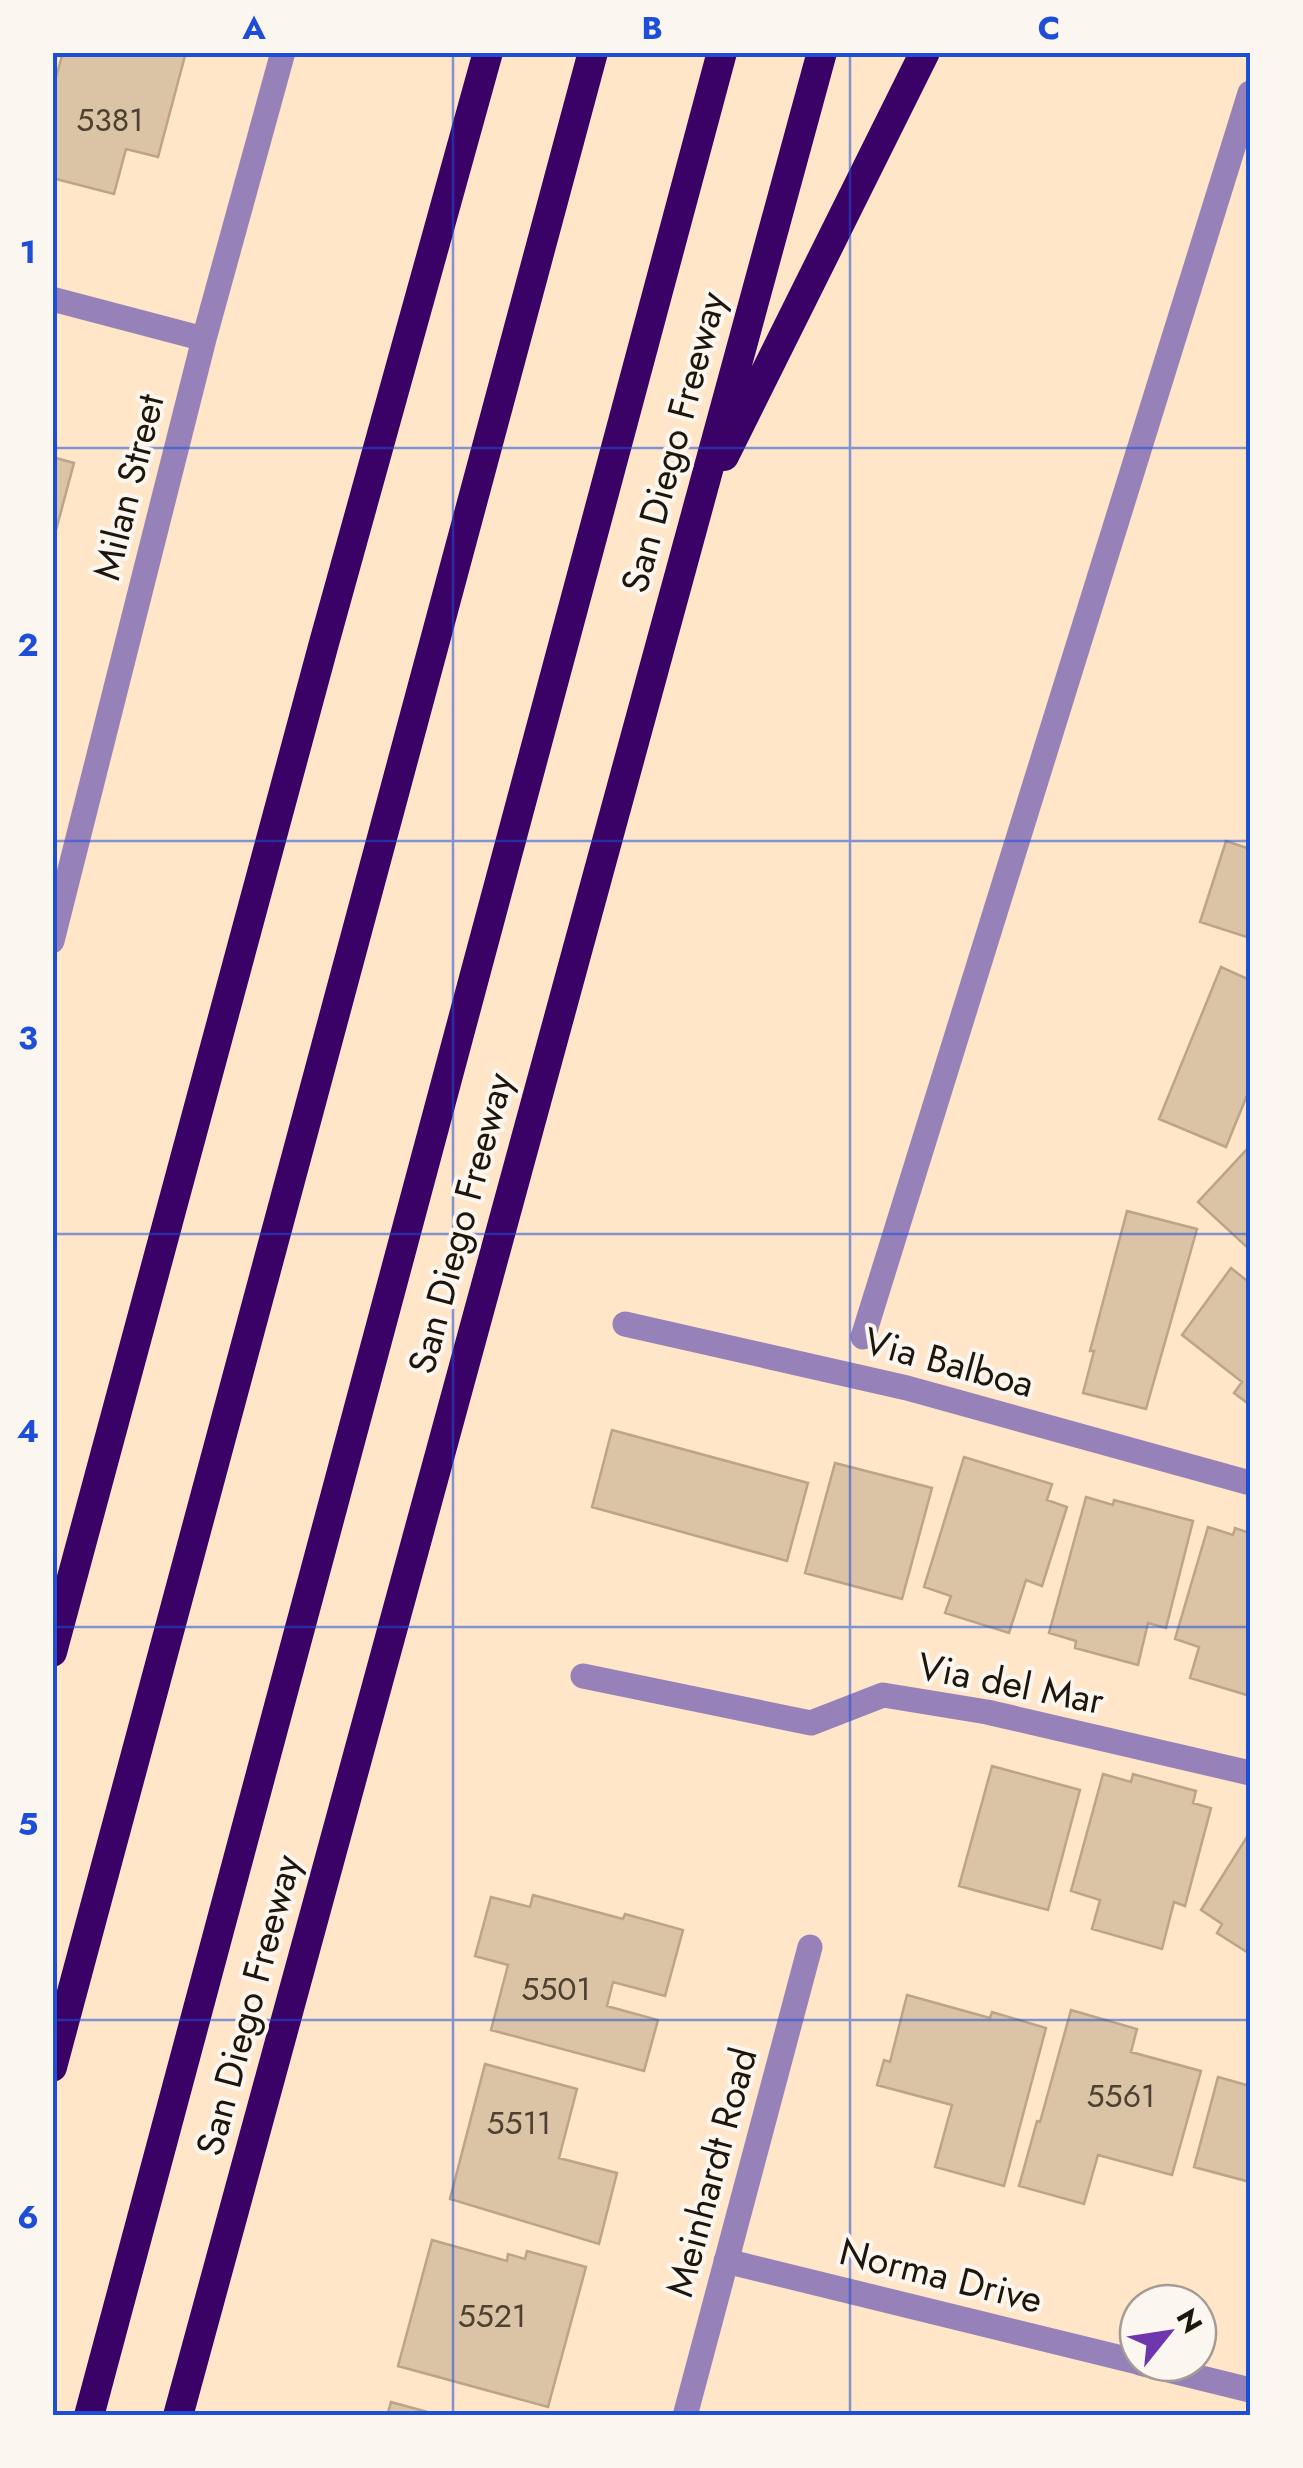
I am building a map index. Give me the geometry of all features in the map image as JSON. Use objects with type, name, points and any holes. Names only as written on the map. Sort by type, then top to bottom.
[{"type":"highway","points":[[52,1652],[488,52]]},
{"type":"highway","points":[[52,2067],[593,52]]},
{"type":"highway","points":[[89,2416],[722,52]]},
{"type":"highway","name":"San Diego Freeway","points":[[178,2416],[822,52]]},
{"type":"highway","points":[[694,517],[926,52]]},
{"type":"street","name":"Milan Street","points":[[52,941],[204,339],[283,52]]},
{"type":"street","points":[[862,1337],[1250,93]]},
{"type":"street","points":[[52,299],[204,339]]},
{"type":"street","name":"Via Balboa","points":[[625,1324],[908,1388],[1250,1483]]},
{"type":"street","name":"Via del Mar","points":[[583,1676],[811,1723],[883,1696],[986,1712],[1250,1773]]},
{"type":"street","name":"Meinhardt Road","points":[[685,2416],[810,1947]]},
{"type":"street","name":"Norma Drive","points":[[726,2261],[1118,2358]]},
{"type":"street","name":"Norma Drive","points":[[1218,2382],[1250,2390]]},
{"type":"building","points":[[63,52],[186,52],[158,157],[126,149],[114,194],[52,178],[52,92]]},
{"type":"building","points":[[52,457],[74,463],[52,545]]},
{"type":"building","points":[[1226,841],[1250,849],[1250,938],[1200,922]]},
{"type":"building","points":[[1221,967],[1250,980],[1250,1088],[1226,1147],[1159,1119]]},
{"type":"building","points":[[1250,1146],[1250,1250],[1198,1202]]},
{"type":"building","points":[[1127,1211],[1197,1229],[1146,1409],[1083,1393],[1094,1351],[1090,1351]]},
{"type":"building","points":[[1231,1268],[1250,1283],[1250,1405],[1234,1393],[1242,1382],[1182,1335]]},
{"type":"building","points":[[612,1430],[808,1483],[787,1561],[592,1507]]},
{"type":"building","points":[[964,1457],[1052,1484],[1047,1500],[1067,1507],[1042,1586],[1026,1580],[1009,1633],[945,1613],[951,1596],[924,1587]]},
{"type":"building","points":[[835,1463],[932,1488],[902,1599],[805,1573]]},
{"type":"building","points":[[1086,1497],[1113,1505],[1114,1500],[1193,1521],[1166,1628],[1148,1623],[1138,1665],[1075,1648],[1076,1641],[1049,1633]]},
{"type":"building","points":[[1208,1527],[1233,1535],[1235,1528],[1250,1533],[1250,1696],[1190,1678],[1199,1647],[1175,1639]]},
{"type":"building","points":[[992,1766],[1080,1790],[1048,1910],[959,1886]]},
{"type":"building","points":[[1103,1774],[1131,1782],[1133,1774],[1196,1791],[1193,1803],[1211,1808],[1185,1906],[1174,1902],[1162,1949],[1092,1929],[1100,1900],[1071,1891]]},
{"type":"building","points":[[1250,1832],[1250,1954],[1217,1933],[1222,1924],[1201,1910]]},
{"type":"building","points":[[533,1895],[683,1930],[665,1996],[613,1982],[607,2006],[658,2020],[644,2071],[491,2030],[508,1965],[475,1956],[491,1897],[530,1907]]},
{"type":"building","points":[[907,1995],[990,2018],[992,2012],[1046,2028],[1004,2186],[935,2167],[952,2105],[877,2085],[884,2060],[890,2062]]},
{"type":"building","points":[[1071,2010],[1137,2029],[1131,2052],[1201,2071],[1172,2175],[1098,2155],[1084,2204],[1019,2186]]},
{"type":"building","points":[[485,2064],[577,2089],[559,2158],[617,2173],[599,2244],[450,2199]]},
{"type":"building","points":[[1218,2077],[1250,2086],[1250,2182],[1194,2167]]},
{"type":"building","points":[[432,2240],[507,2261],[508,2254],[525,2259],[527,2251],[586,2267],[548,2407],[398,2366]]},
{"type":"building","points":[[391,2402],[442,2416],[387,2416]]}]
